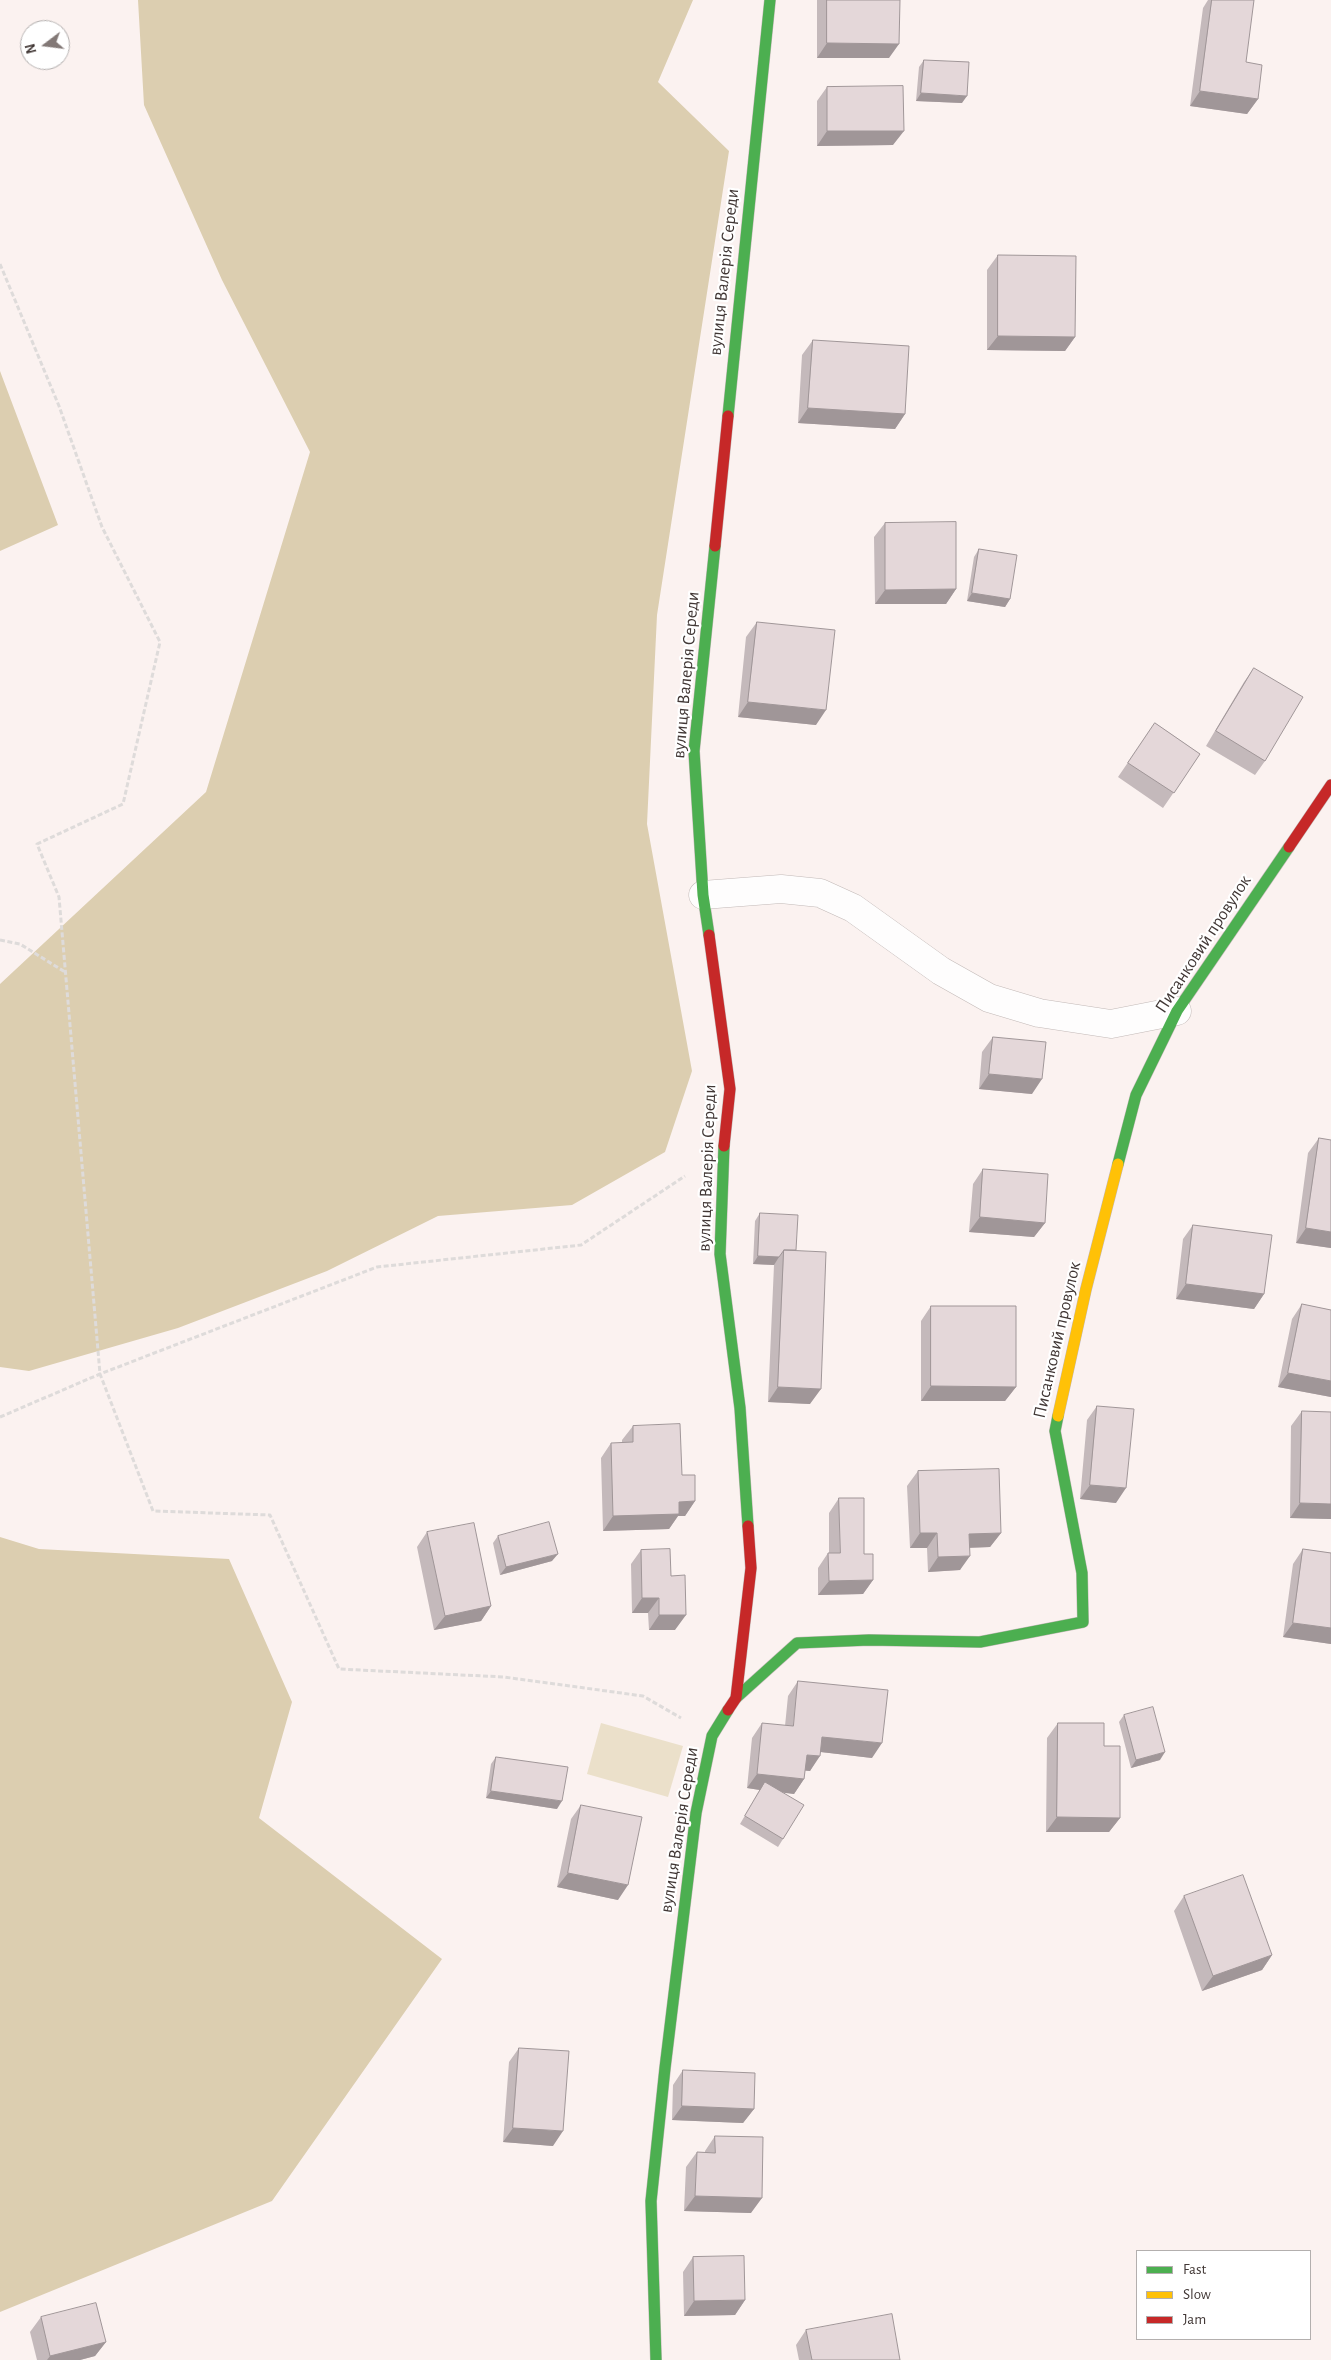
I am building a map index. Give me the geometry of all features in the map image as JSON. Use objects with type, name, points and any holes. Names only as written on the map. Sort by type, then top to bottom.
[{"type":"street","name":"вулиця Валерія Середи","points":[[656,2360],[651,2201],[666,2058],[696,1813],[712,1736],[736,1698],[750,1568],[740,1408],[720,1254],[723,1150],[730,1089],[703,895],[694,751],[770,0]]},
{"type":"street","name":"Писанковий провулок","points":[[736,1698],[797,1643],[869,1640],[980,1642],[1083,1622],[1082,1573],[1055,1431],[1086,1288],[1136,1096],[1177,1011],[1331,785]]},
{"type":"street","points":[[703,895],[781,889],[820,893],[853,908],[942,972],[989,998],[1038,1013],[1111,1024],[1177,1011]]},
{"type":"path","points":[[0,264],[59,406],[102,526],[160,642],[123,804],[37,844],[59,897],[100,1374],[153,1511],[270,1516],[338,1669],[504,1677],[643,1696],[712,1736]]},
{"type":"path","points":[[0,940],[20,944],[65,972]]},
{"type":"path","points":[[0,1417],[100,1374],[377,1267],[582,1245],[723,1150]]},
{"type":"shaded area","points":[[138,0],[693,0],[658,82],[729,151],[657,615],[647,824],[692,1071],[665,1152],[572,1205],[438,1216],[327,1271],[178,1328],[29,1371],[0,1367],[0,984],[206,792],[310,452],[222,280],[144,105]]},
{"type":"shaded area","points":[[0,371],[58,525],[0,551]]},
{"type":"shaded area","points":[[0,1537],[39,1549],[229,1559],[292,1702],[259,1818],[442,1959],[272,2201],[0,2312]]},
{"type":"shaded area","points":[[601,1723],[683,1746],[668,1797],[587,1774]]},
{"type":"building","points":[[827,0],[900,0],[899,44],[827,43]]},
{"type":"building","points":[[1212,0],[1254,0],[1246,62],[1262,65],[1258,99],[1200,91]]},
{"type":"building","points":[[924,60],[969,62],[967,96],[921,93]]},
{"type":"building","points":[[903,86],[904,131],[827,131],[827,87]]},
{"type":"building","points":[[998,255],[1076,256],[1075,337],[998,336]]},
{"type":"building","points":[[813,340],[909,346],[905,414],[808,408]]},
{"type":"building","points":[[956,522],[956,589],[885,590],[885,523]]},
{"type":"building","points":[[979,549],[1017,555],[1010,599],[972,593]]},
{"type":"building","points":[[757,622],[835,630],[826,710],[748,702]]},
{"type":"building","points":[[1254,668],[1303,697],[1265,761],[1216,731]]},
{"type":"building","points":[[1155,723],[1200,754],[1174,793],[1128,763]]},
{"type":"building","points":[[993,1037],[1046,1042],[1042,1079],[989,1074]]},
{"type":"building","points":[[1319,1138],[1331,1140],[1331,1232],[1306,1228]]},
{"type":"building","points":[[983,1169],[1048,1174],[1045,1223],[980,1217]]},
{"type":"building","points":[[760,1213],[798,1215],[796,1250],[784,1250],[779,1257],[758,1256]]},
{"type":"building","points":[[1193,1225],[1272,1235],[1264,1294],[1186,1284]]},
{"type":"building","points":[[784,1250],[826,1252],[821,1389],[778,1387]]},
{"type":"building","points":[[1302,1304],[1331,1310],[1331,1381],[1288,1373]]},
{"type":"building","points":[[931,1306],[1016,1306],[1016,1387],[931,1386]]},
{"type":"building","points":[[1097,1406],[1134,1409],[1126,1488],[1090,1485]]},
{"type":"building","points":[[1302,1411],[1331,1412],[1331,1504],[1300,1503]]},
{"type":"building","points":[[680,1424],[682,1475],[695,1475],[695,1501],[679,1502],[679,1514],[613,1516],[611,1443],[633,1442],[633,1426]]},
{"type":"building","points":[[999,1469],[1001,1533],[969,1534],[970,1556],[938,1557],[937,1533],[920,1533],[918,1471]]},
{"type":"building","points":[[839,1498],[864,1498],[864,1554],[873,1554],[873,1580],[829,1581],[828,1553],[840,1553]]},
{"type":"building","points":[[549,1522],[558,1554],[506,1567],[498,1536]]},
{"type":"building","points":[[474,1523],[491,1606],[445,1616],[427,1532]]},
{"type":"building","points":[[670,1549],[671,1576],[685,1575],[686,1615],[659,1615],[659,1598],[642,1598],[641,1550]]},
{"type":"building","points":[[1303,1549],[1331,1553],[1331,1628],[1293,1623]]},
{"type":"building","points":[[798,1681],[888,1690],[882,1743],[822,1737],[820,1756],[807,1755],[804,1779],[757,1774],[762,1723],[793,1726]]},
{"type":"building","points":[[1153,1707],[1165,1752],[1136,1760],[1124,1715]]},
{"type":"building","points":[[1058,1723],[1104,1723],[1104,1746],[1120,1746],[1120,1818],[1057,1817]]},
{"type":"building","points":[[496,1757],[568,1767],[562,1801],[491,1791]]},
{"type":"building","points":[[765,1782],[804,1805],[783,1839],[745,1816]]},
{"type":"building","points":[[581,1805],[642,1817],[628,1885],[568,1873]]},
{"type":"building","points":[[1243,1875],[1272,1955],[1213,1976],[1184,1896]]},
{"type":"building","points":[[519,2048],[569,2051],[563,2131],[513,2128]]},
{"type":"building","points":[[683,2070],[755,2073],[754,2109],[682,2106]]},
{"type":"building","points":[[715,2136],[763,2137],[762,2198],[695,2196],[697,2152],[715,2153]]},
{"type":"building","points":[[744,2256],[745,2300],[694,2301],[693,2257]]},
{"type":"building","points":[[96,2303],[106,2342],[50,2356],[41,2317]]},
{"type":"building","points":[[892,2314],[900,2360],[812,2360],[806,2330]]},
{"type":"traffic: fast","points":[[728,416],[770,0]]},
{"type":"traffic: fast","points":[[709,935],[703,895],[694,751],[715,546]]},
{"type":"traffic: fast","points":[[1118,1164],[1136,1095],[1177,1011],[1289,847]]},
{"type":"traffic: fast","points":[[724,1146],[720,1254],[740,1408],[748,1526]]},
{"type":"traffic: fast","points":[[736,1698],[797,1643],[869,1640],[980,1642],[1083,1622],[1082,1573],[1055,1431],[1058,1416]]},
{"type":"traffic: fast","points":[[656,2360],[651,2201],[665,2068],[696,1813],[712,1736],[728,1710]]},
{"type":"traffic: slow","points":[[1058,1416],[1086,1289],[1118,1164]]},
{"type":"traffic: jam","points":[[715,546],[728,416]]},
{"type":"traffic: jam","points":[[1289,847],[1331,785]]},
{"type":"traffic: jam","points":[[709,935],[730,1089],[724,1146]]},
{"type":"traffic: jam","points":[[728,1710],[736,1698],[751,1568],[748,1526]]}]
